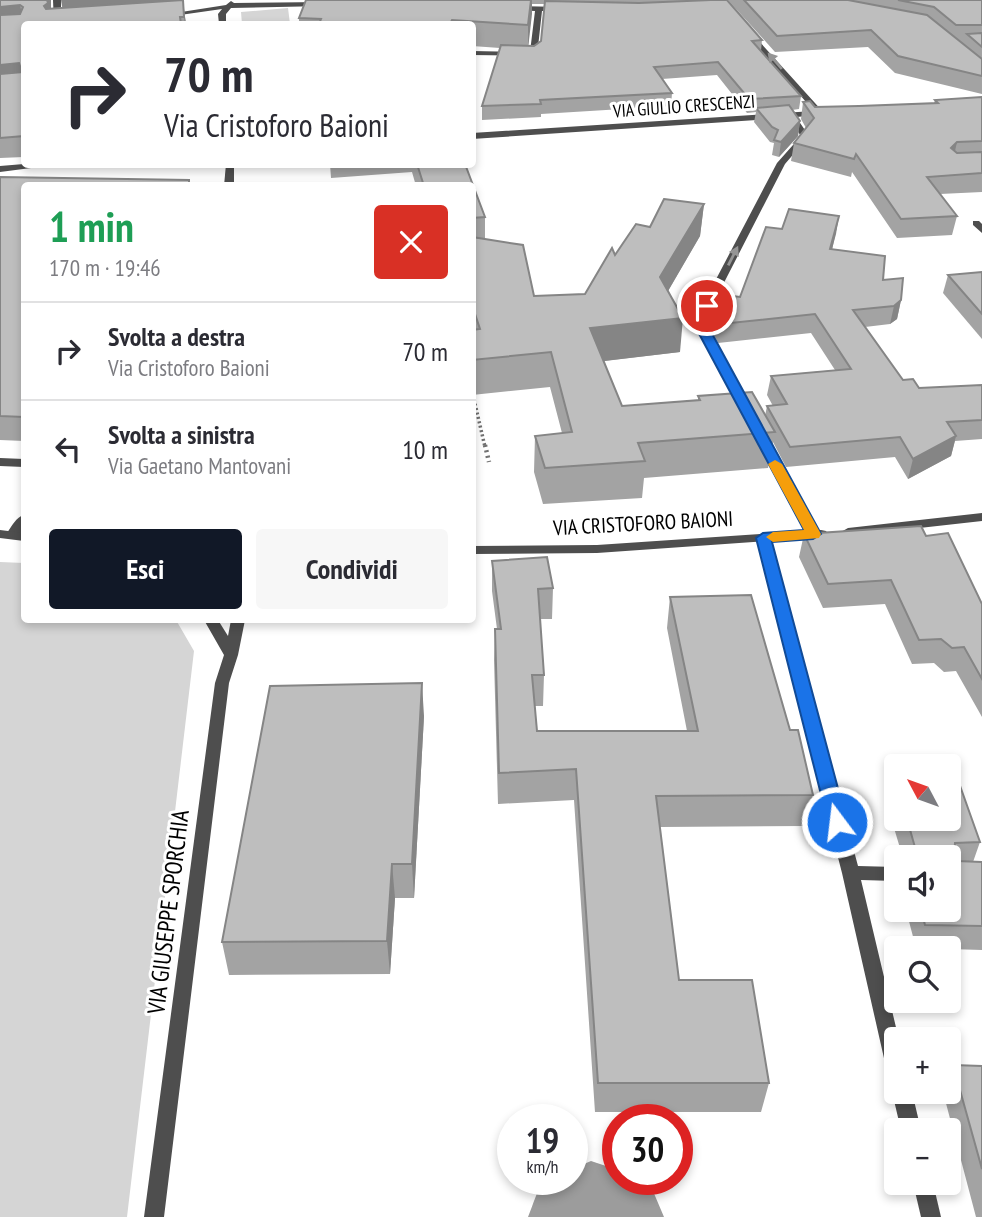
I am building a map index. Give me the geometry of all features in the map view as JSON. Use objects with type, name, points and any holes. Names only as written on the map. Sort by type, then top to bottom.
[{"type":"street","points":[[56,21],[57,0]]},
{"type":"street","points":[[223,21],[222,14],[234,0]]},
{"type":"street","points":[[159,16],[227,6],[334,4]]},
{"type":"street","points":[[512,8],[576,9]]},
{"type":"street","points":[[476,53],[534,54],[539,8]]},
{"type":"street","points":[[746,28],[820,113]]},
{"type":"street","name":"VIA GIULIO CRESCENZI","points":[[476,136],[833,112]]},
{"type":"street","points":[[790,114],[805,136],[781,163],[707,306],[703,328],[813,534]]},
{"type":"street","points":[[0,169],[21,167]]},
{"type":"street","points":[[0,462],[21,463]]},
{"type":"street","name":"VIA CRISTOFORO BAIONI","points":[[476,550],[597,550],[813,534],[982,517]]},
{"type":"street","points":[[763,538],[851,873],[887,1027]]},
{"type":"street","points":[[213,623],[231,655]]},
{"type":"street","name":"VIA GIUSEPPE SPORCHIA","points":[[154,1217],[222,682],[237,623]]},
{"type":"street","points":[[851,873],[884,874]]},
{"type":"street","points":[[926,1195],[931,1217]]},
{"type":"path","points":[[476,408],[489,462]]},
{"type":"shaded area","points":[[288,8],[290,21],[242,21],[241,12]]},
{"type":"shaded area","points":[[0,562],[21,563],[21,623],[178,623],[194,651],[127,1217],[0,1217]]},
{"type":"building","points":[[0,0],[47,0],[48,3],[44,6],[46,9],[183,0],[184,17],[180,17],[181,21],[21,21],[21,69],[19,63],[0,65],[0,15],[20,14],[23,7],[0,7]]},
{"type":"building","points":[[306,0],[531,0],[528,25],[452,20],[320,21],[321,19],[299,18]]},
{"type":"building","points":[[727,0],[762,40],[752,41],[801,96],[749,99],[718,62],[654,67],[672,93],[482,106],[501,45],[534,46],[541,41],[545,1],[639,3]]},
{"type":"building","points":[[744,0],[848,0],[927,15],[982,59],[982,76],[898,56],[871,30],[777,36]]},
{"type":"building","points":[[898,0],[982,0],[982,25],[956,25],[934,7]]},
{"type":"building","points":[[982,33],[982,47],[967,34]]},
{"type":"building","points":[[21,72],[21,136],[0,138],[0,74]]},
{"type":"building","points":[[982,97],[982,141],[957,142],[951,148],[957,153],[982,152],[982,173],[927,177],[957,216],[901,219],[856,154],[854,159],[794,143],[814,118],[803,102],[810,101],[815,107],[859,106],[938,103],[935,100]]},
{"type":"building","points":[[789,105],[800,121],[781,142],[774,140],[778,130],[772,127],[756,108]]},
{"type":"building","points":[[418,168],[467,168],[472,182],[423,182]]},
{"type":"building","points":[[0,177],[189,180],[21,182],[21,417],[0,416]]},
{"type":"building","points":[[476,193],[485,217],[476,218]]},
{"type":"building","points":[[664,199],[704,204],[660,277],[683,318],[590,328],[622,406],[700,400],[698,396],[752,392],[775,432],[638,443],[645,461],[545,468],[535,436],[572,432],[551,352],[476,360],[476,330],[480,329],[476,317],[476,238],[523,245],[534,296],[585,294],[612,248],[615,255],[636,224],[650,227]]},
{"type":"building","points":[[789,209],[839,216],[830,249],[885,256],[883,280],[903,278],[901,300],[894,306],[853,310],[903,380],[913,379],[919,388],[982,385],[982,420],[947,422],[956,436],[913,459],[900,437],[790,447],[767,406],[787,404],[771,376],[851,369],[815,314],[721,324],[713,310],[717,294],[740,297],[766,227],[782,229]]},
{"type":"building","points":[[982,272],[982,314],[948,275]]},
{"type":"building","points":[[921,526],[926,536],[948,533],[982,604],[982,679],[964,647],[952,648],[941,639],[919,640],[891,580],[828,584],[804,534]]},
{"type":"building","points":[[547,557],[553,588],[538,589],[544,675],[532,675],[537,731],[698,731],[670,597],[751,595],[790,730],[798,730],[813,795],[656,796],[679,980],[752,980],[769,1083],[598,1083],[576,769],[499,773],[495,629],[501,629],[492,561]]},
{"type":"building","points":[[422,683],[412,864],[392,864],[387,941],[222,942],[270,686]]},
{"type":"building","points":[[961,789],[980,842],[914,845],[910,831],[961,831]]},
{"type":"building","points":[[961,861],[982,862],[982,926],[925,925],[924,922],[961,922]]},
{"type":"building","points":[[961,1065],[982,1066],[982,1169],[961,1094]]},
{"type":"waterway","points":[[575,1217],[591,1208],[617,1217]]},
{"type":"slow traffic","points":[[773,537],[813,534],[775,464]]},
{"type":"route","points":[[707,306],[703,328],[813,534],[763,538],[837,822]]}]
